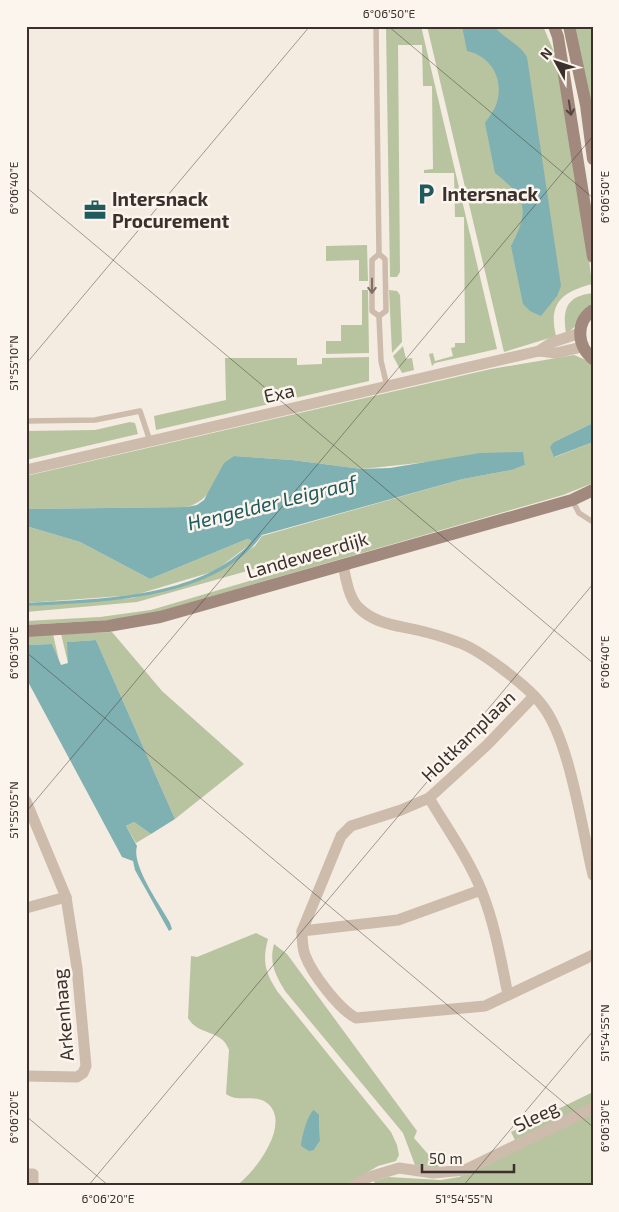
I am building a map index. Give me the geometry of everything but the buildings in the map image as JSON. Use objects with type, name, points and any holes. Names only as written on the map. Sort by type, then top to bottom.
[{"type":"street","points":[[554,26],[558,37],[593,257]]},
{"type":"street","points":[[569,26],[586,105],[593,159]]},
{"type":"street","points":[[593,310],[582,322],[580,333],[582,347],[593,359]]},
{"type":"street","points":[[539,351],[553,342],[580,333]]},
{"type":"street","points":[[539,351],[556,353],[582,347]]},
{"type":"street","name":"Exa","points":[[26,470],[539,351]]},
{"type":"street","name":"Landeweerdijk","points":[[26,631],[108,626],[138,622],[572,500],[593,490]]},
{"type":"street","points":[[343,564],[351,595],[357,606],[369,617],[383,624],[418,630],[460,642],[497,666],[534,696]]},
{"type":"street","name":"Holtkamplaan","points":[[593,875],[566,760],[554,725],[534,696],[474,757],[429,798],[401,810],[351,826],[341,836],[302,931],[305,956],[336,1003],[356,1018],[485,1006],[593,955]]},
{"type":"street","points":[[429,798],[460,849],[481,890],[495,931],[508,996]]},
{"type":"street","points":[[26,801],[66,897],[26,908]]},
{"type":"street","points":[[302,931],[398,920],[481,890]]},
{"type":"street","name":"Arkenhaag","points":[[26,1076],[77,1077],[83,1074],[86,1066],[77,968],[66,897]]},
{"type":"street","name":"Sleeg","points":[[353,1186],[369,1177],[399,1168],[433,1173],[465,1170],[593,1108]]},
{"type":"street","points":[[26,1174],[33,1174],[33,1186]]},
{"type":"lane","points":[[376,26],[379,254],[385,259],[386,311],[380,316]]},
{"type":"lane","points":[[379,254],[372,260],[372,311],[380,316]]},
{"type":"lane","points":[[380,316],[381,361],[387,386]]},
{"type":"lane","points":[[26,421],[95,420],[140,411],[150,441]]},
{"type":"lane","points":[[572,500],[579,513],[593,522]]},
{"type":"green space","points":[[386,26],[421,26],[497,349],[435,363],[432,366],[429,354],[433,353],[435,361],[453,356],[451,348],[455,347],[455,343],[465,343],[464,217],[455,217],[454,173],[424,173],[424,170],[433,169],[432,86],[423,86],[422,45],[398,45],[400,272],[397,277],[390,277]]},
{"type":"green space","points":[[427,26],[543,26],[557,59],[582,203],[592,284],[565,295],[560,301],[554,315],[556,336],[504,352]]},
{"type":"green space","points":[[571,26],[593,26],[593,133]]},
{"type":"green space","points":[[367,245],[368,281],[359,281],[359,260],[326,261],[326,246]]},
{"type":"green space","points":[[362,290],[368,290],[369,353],[326,354],[326,341],[341,341],[341,325],[362,325]]},
{"type":"green space","points":[[389,290],[397,291],[400,295],[402,342],[392,353]]},
{"type":"green space","points":[[593,293],[584,316],[566,333],[565,317],[568,305],[577,297]]},
{"type":"green space","points":[[403,346],[406,359],[412,358],[414,370],[402,373],[393,356]]},
{"type":"green space","points":[[574,355],[593,363],[593,423],[554,442],[552,448],[555,457],[593,442],[593,483],[563,495],[150,614],[122,619],[26,625],[26,621],[100,617],[151,610],[300,566],[297,557],[137,602],[26,612],[26,606],[132,598],[177,587],[210,576],[255,546],[262,536],[463,479],[512,470],[525,465],[522,452],[362,469],[292,460],[234,456],[220,479],[208,493],[195,504],[187,507],[26,509],[26,476],[491,369]]},
{"type":"green space","points":[[369,357],[369,381],[156,430],[154,416],[226,400],[225,358],[297,358],[297,365],[322,364],[322,358]]},
{"type":"green space","points":[[130,422],[135,423],[138,434],[26,460],[26,431],[95,430]]},
{"type":"green space","points":[[26,526],[80,542],[150,579],[247,539],[251,540],[249,545],[215,571],[135,595],[26,603]]},
{"type":"green space","points":[[112,632],[162,691],[244,764],[175,819],[96,640],[68,642],[68,663],[61,634]]},
{"type":"green space","points":[[53,634],[60,665],[52,644],[26,645],[26,636]]},
{"type":"green space","points":[[134,822],[151,834],[136,843],[126,826]]},
{"type":"green space","points":[[256,933],[268,939],[265,954],[267,972],[277,991],[391,1132],[399,1155],[396,1161],[378,1166],[344,1186],[236,1186],[262,1158],[274,1132],[276,1120],[273,1109],[264,1101],[254,1098],[234,1098],[226,1094],[229,1050],[226,1043],[216,1035],[198,1028],[188,1018],[191,956],[197,957]],"holes":[[[319,1115],[320,1141],[314,1150],[301,1146],[306,1129]]]},
{"type":"green space","points":[[274,944],[287,954],[417,1131],[414,1138],[441,1169],[415,1165],[403,1133],[285,991],[274,968],[272,957]]},
{"type":"green space","points":[[593,1092],[593,1104],[516,1142],[511,1132]]},
{"type":"green space","points":[[593,1111],[593,1186],[376,1186],[374,1181],[388,1177],[441,1180],[459,1177],[483,1167]]},
{"type":"water","points":[[462,26],[494,26],[520,48],[527,57],[561,286],[557,296],[541,316],[530,311],[523,304],[511,246],[521,223],[522,205],[514,190],[495,173],[485,123],[497,102],[499,85],[497,77],[489,63],[483,58],[467,51]]},
{"type":"water","points":[[593,423],[593,442],[554,457],[550,447],[554,442]]},
{"type":"water","name":"Hengelder Leigraaf","points":[[523,452],[525,465],[512,470],[463,479],[262,535],[241,557],[216,573],[186,585],[154,594],[121,599],[26,606],[26,603],[107,598],[163,589],[190,581],[214,570],[243,551],[251,540],[247,539],[150,579],[80,542],[26,526],[26,509],[187,507],[197,505],[204,500],[224,463],[234,456],[292,460],[362,469],[390,468],[480,453]]},
{"type":"water","points":[[96,640],[175,819],[151,834],[134,822],[126,826],[137,846],[136,854],[142,874],[170,923],[172,929],[169,931],[135,870],[133,861],[122,857],[26,678],[26,645],[52,644],[61,665],[68,663],[67,642]]},
{"type":"water","points":[[314,1110],[319,1115],[320,1141],[314,1150],[309,1151],[301,1146],[301,1142],[307,1121]]},
{"type":"place","name":"Intersnack","points":[[426,194]]},
{"type":"place","name":"Intersnack Procurement","points":[[95,210]]}]
